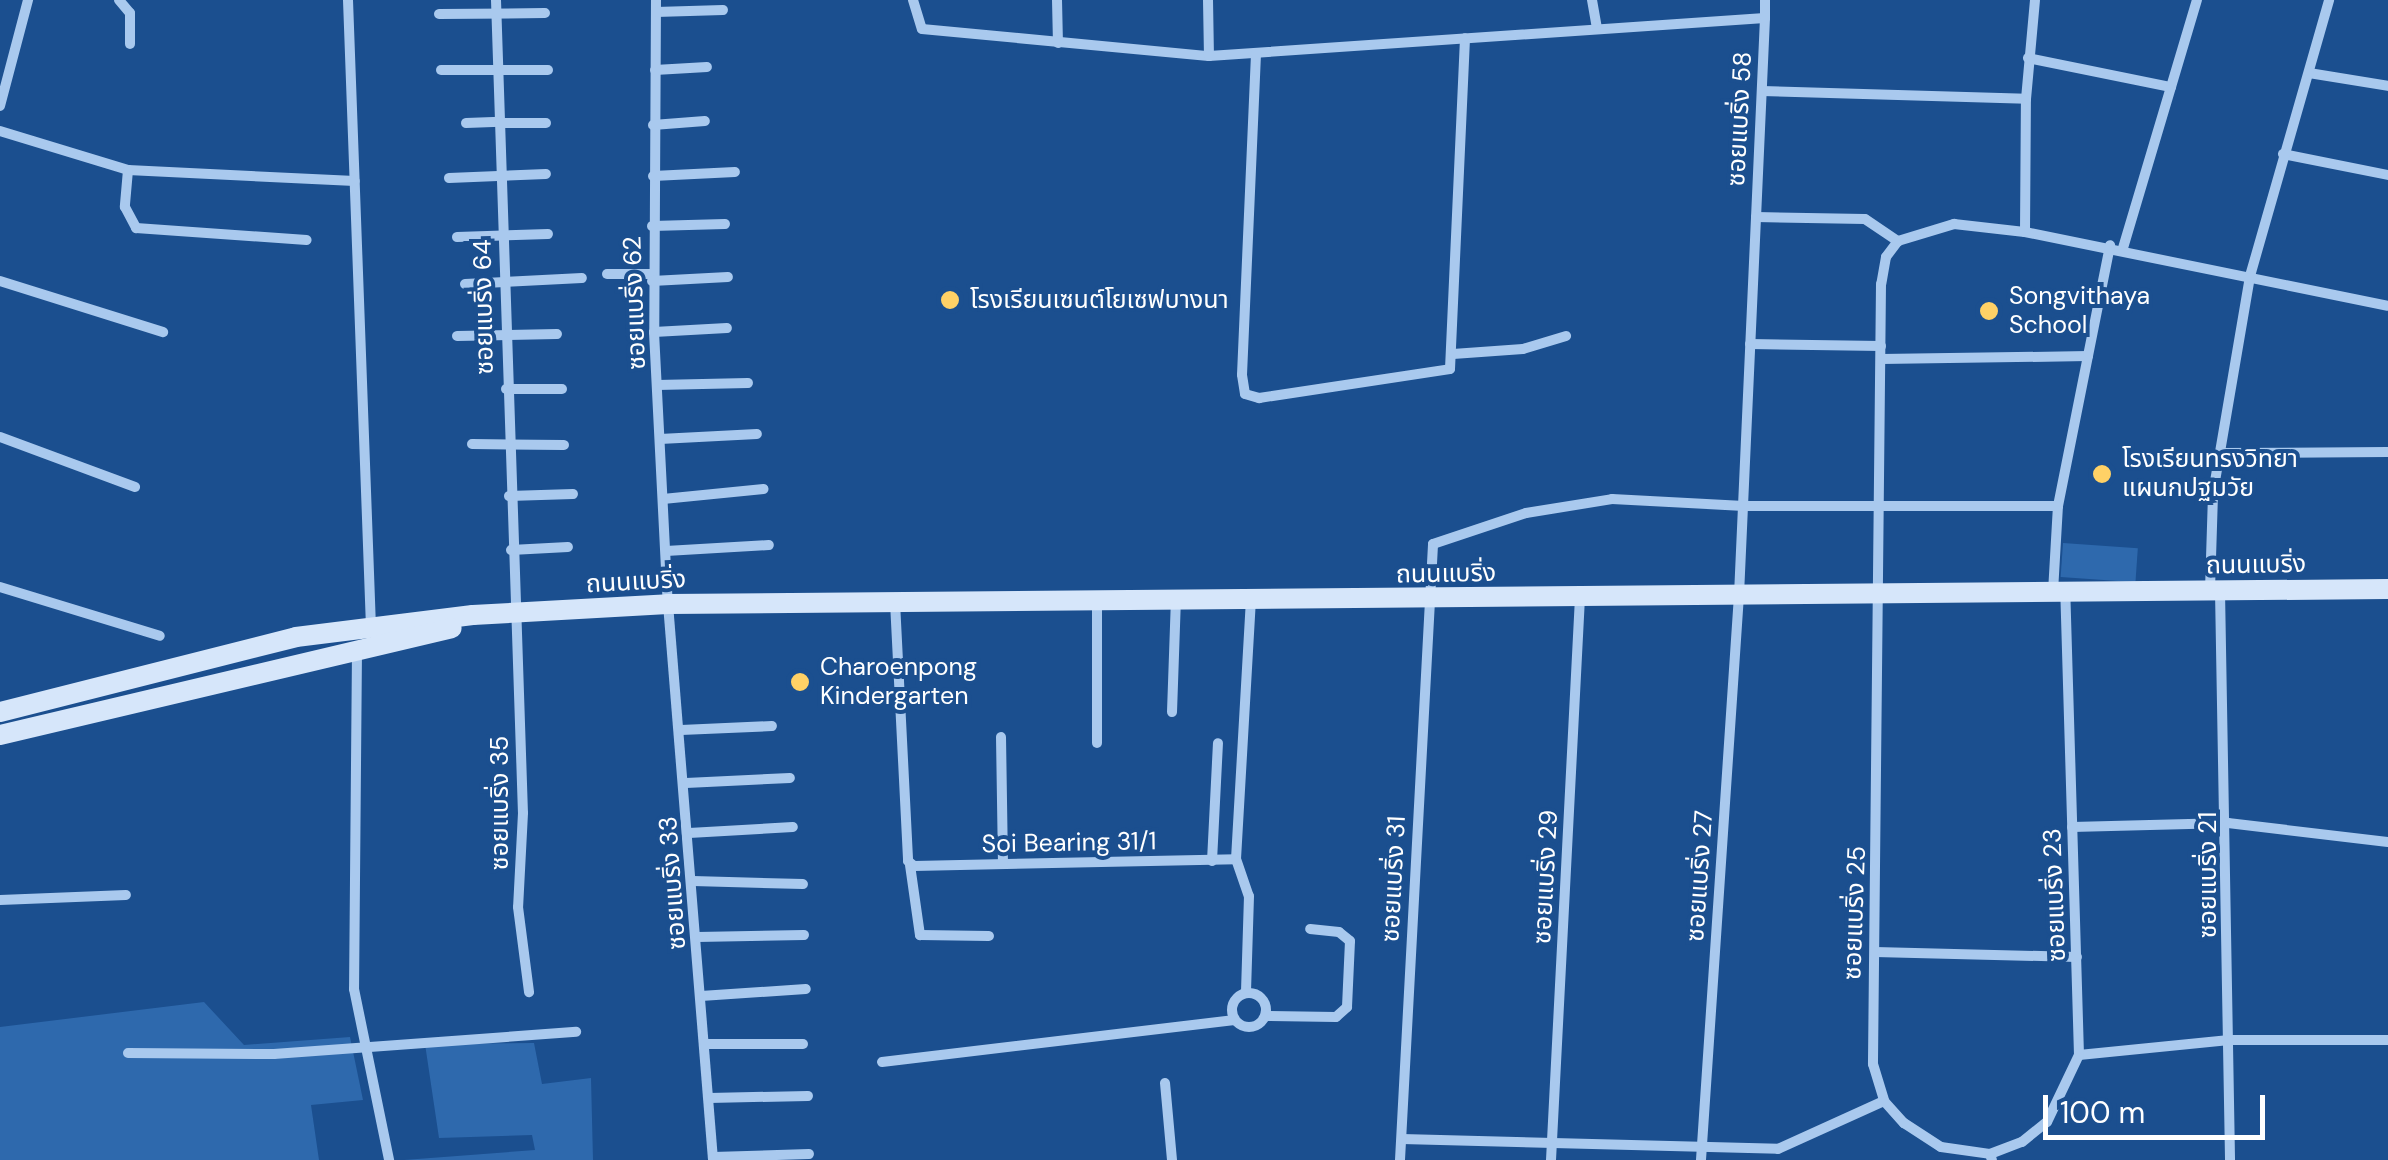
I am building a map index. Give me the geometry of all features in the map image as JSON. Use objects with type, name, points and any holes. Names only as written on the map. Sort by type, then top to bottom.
[{"type":"main road","name":"ถนนแบริ่ง","points":[[0,712],[296,636],[509,614],[668,604],[2388,589]]},
{"type":"main road","name":"ถนนแบริ่ง","points":[[0,735],[509,614]]},
{"type":"street","points":[[0,106],[3,61],[28,0]]},
{"type":"street","points":[[120,0],[130,13],[130,44]]},
{"type":"street","points":[[348,0],[371,626]]},
{"type":"street","name":"ซอยแบริ่ง 58","points":[[913,0],[922,29],[1209,56],[1765,18],[1739,595]]},
{"type":"street","points":[[1057,0],[1058,42]]},
{"type":"street","points":[[1208,0],[1209,56]]},
{"type":"street","points":[[1592,0],[1598,28]]},
{"type":"street","points":[[1765,0],[1765,18]]},
{"type":"street","points":[[2025,232],[2026,99],[2035,0]]},
{"type":"street","points":[[2123,248],[2197,0]]},
{"type":"street","name":"ซอยแบริ่ง 21","points":[[2230,1160],[2228,823],[2215,590],[2219,453],[2250,276],[2329,0]]},
{"type":"street","points":[[439,14],[496,6],[545,12]]},
{"type":"street","name":"ซอยแบริ่ง 64","points":[[496,6],[511,550],[509,614]]},
{"type":"street","points":[[656,6],[723,10]]},
{"type":"street","name":"ซอยแบริ่ง 62","points":[[656,6],[652,278],[668,604]]},
{"type":"street","points":[[1256,54],[1245,394],[1259,398],[1437,375],[1450,369],[1465,38]]},
{"type":"street","points":[[2028,58],[2172,88]]},
{"type":"street","points":[[655,70],[707,66]]},
{"type":"street","points":[[441,70],[548,70]]},
{"type":"street","points":[[2309,73],[2388,86]]},
{"type":"street","points":[[1762,91],[2026,99]]},
{"type":"street","points":[[654,125],[706,121]]},
{"type":"street","points":[[466,122],[546,123]]},
{"type":"street","points":[[0,131],[128,170],[354,181]]},
{"type":"street","points":[[2283,154],[2388,175]]},
{"type":"street","points":[[128,170],[125,207],[136,228],[308,240]]},
{"type":"street","points":[[652,176],[736,172]]},
{"type":"street","points":[[449,178],[546,174]]},
{"type":"street","points":[[1756,217],[1865,219],[1898,241],[1954,224],[2025,232],[2110,245],[2388,306]]},
{"type":"street","points":[[652,226],[725,224]]},
{"type":"street","points":[[457,237],[548,234]]},
{"type":"street","name":"ซอยแบริ่ง 25","points":[[1884,1101],[1872,1064],[1883,594],[1881,353],[1883,268],[1898,241]]},
{"type":"street","name":"ซอยแบริ่ง 23","points":[[1991,1157],[2022,1142],[2047,1122],[2079,1055],[2058,506],[2110,245]]},
{"type":"street","points":[[607,274],[728,277]]},
{"type":"street","points":[[464,284],[582,278]]},
{"type":"street","points":[[0,281],[163,332]]},
{"type":"street","points":[[654,332],[727,328]]},
{"type":"street","points":[[457,336],[557,334]]},
{"type":"street","points":[[1453,354],[1523,349],[1566,336]]},
{"type":"street","points":[[1750,344],[1881,353],[2088,356]]},
{"type":"street","points":[[657,385],[748,383]]},
{"type":"street","points":[[506,388],[562,389]]},
{"type":"street","points":[[660,439],[757,434]]},
{"type":"street","points":[[0,436],[135,487]]},
{"type":"street","points":[[472,444],[564,445]]},
{"type":"street","points":[[2219,453],[2388,452]]},
{"type":"street","points":[[663,499],[764,489]]},
{"type":"street","points":[[509,496],[572,494]]},
{"type":"street","name":"ซอยแบริ่ง 31","points":[[1400,1160],[1434,544],[1457,531],[1584,500],[1744,506]]},
{"type":"street","points":[[1744,506],[2058,506]]},
{"type":"street","points":[[666,552],[770,545]]},
{"type":"street","points":[[511,550],[568,547]]},
{"type":"street","points":[[0,587],[160,636]]},
{"type":"street","name":"ซอยแบริ่ง 27","points":[[1702,1155],[1739,595]]},
{"type":"street","name":"ซอยแบริ่ง 29","points":[[1552,1160],[1580,596]]},
{"type":"street","points":[[896,600],[910,865],[920,935],[990,936]]},
{"type":"street","points":[[1097,600],[1097,743]]},
{"type":"street","points":[[1172,712],[1176,600]]},
{"type":"street","points":[[1246,993],[1249,896],[1236,859],[1250,601]]},
{"type":"street","name":"ซอยแบริ่ง 33","points":[[668,604],[686,783],[713,1158]]},
{"type":"street","name":"ซอยแบริ่ง 35","points":[[509,614],[523,813],[518,907],[530,992]]},
{"type":"street","points":[[357,649],[354,989],[362,1044],[389,1160]]},
{"type":"street","points":[[681,730],[772,726]]},
{"type":"street","points":[[1001,737],[1002,864]]},
{"type":"street","points":[[1212,860],[1218,743]]},
{"type":"street","points":[[686,783],[790,778]]},
{"type":"street","points":[[2072,827],[2228,823],[2388,842]]},
{"type":"street","points":[[689,833],[793,827]]},
{"type":"street","name":"Soi Bearing 31/1","points":[[910,865],[1236,859]]},
{"type":"street","points":[[692,881],[803,884]]},
{"type":"street","points":[[0,900],[126,895]]},
{"type":"street","points":[[882,1062],[1235,1020],[1251,1027],[1265,1016],[1336,1017],[1347,1006],[1350,942],[1339,932],[1310,930]]},
{"type":"street","points":[[697,938],[804,935]]},
{"type":"street","points":[[1875,952],[2077,957]]},
{"type":"street","points":[[701,996],[806,989]]},
{"type":"street","points":[[1246,993],[1262,999],[1265,1016]]},
{"type":"street","points":[[1235,1020],[1233,1003],[1246,993]]},
{"type":"street","points":[[128,1053],[274,1054],[362,1044],[576,1032]]},
{"type":"street","points":[[2079,1055],[2229,1040],[2388,1040]]},
{"type":"street","points":[[705,1044],[803,1044]]},
{"type":"street","points":[[1165,1083],[1172,1160]]},
{"type":"street","points":[[708,1098],[808,1096]]},
{"type":"street","points":[[1402,1140],[1552,1142],[1702,1155],[1778,1149],[1884,1101],[1941,1147],[1991,1157]]},
{"type":"street","points":[[713,1158],[809,1154]]},
{"type":"shaded area","points":[[2063,543],[2138,548],[2135,582],[2061,577]]},
{"type":"shaded area","points":[[204,1002],[244,1045],[350,1037],[363,1100],[311,1105],[319,1160],[0,1160],[0,1027]]},
{"type":"shaded area","points":[[534,1043],[542,1084],[591,1078],[593,1160],[404,1160],[535,1150],[532,1135],[439,1138],[425,1044]]},
{"type":"place","name":"โรงเรียนเซนต์โยเซฟบางนา","points":[[950,300]]},
{"type":"place","name":"Songvithaya School","points":[[1989,311]]},
{"type":"place","name":"โรงเรียนทรงวิทยา แผนกปฐมวัย","points":[[2102,474]]},
{"type":"place","name":"Charoenpong Kindergarten","points":[[800,682]]}]
